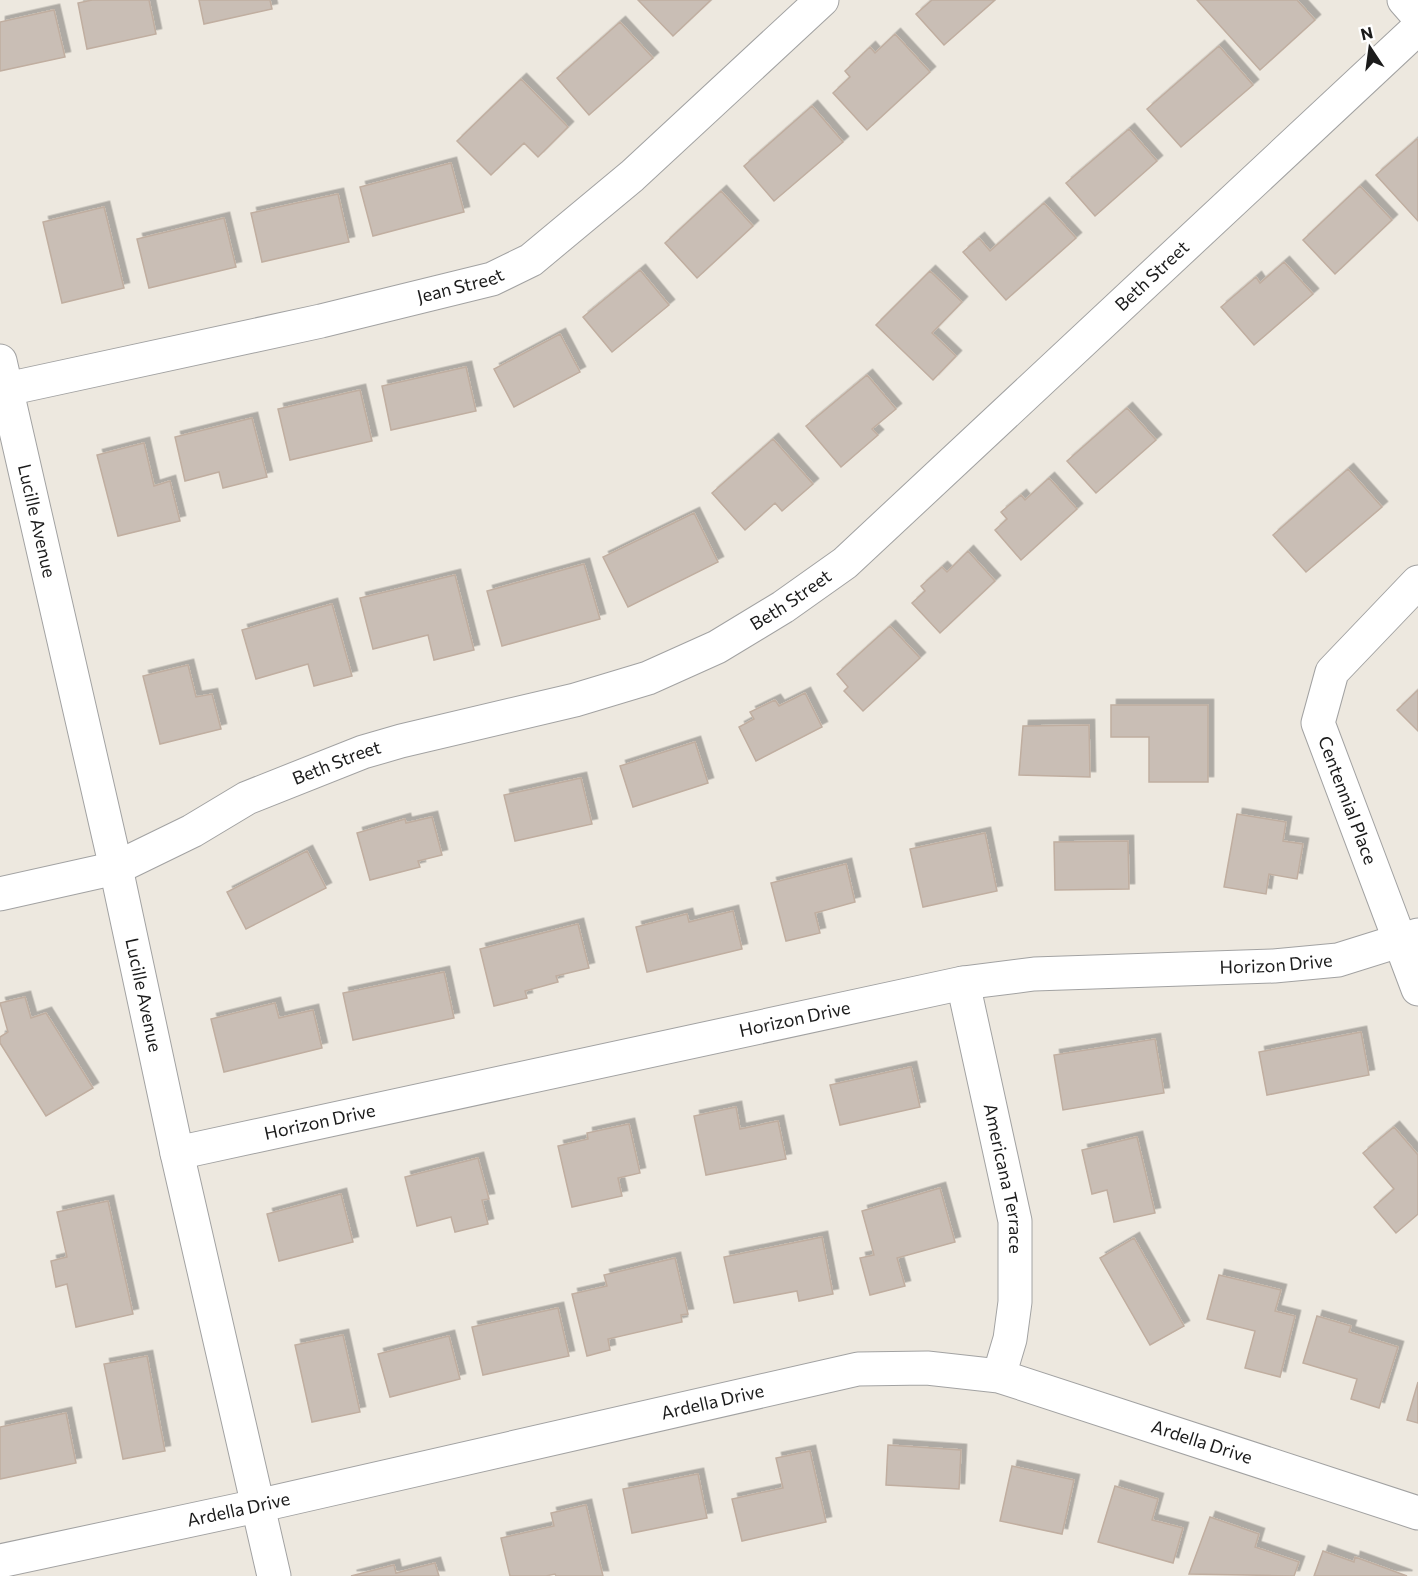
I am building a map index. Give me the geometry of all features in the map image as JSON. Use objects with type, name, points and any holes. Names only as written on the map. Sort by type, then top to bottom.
[{"type":"street","name":"Jean Street","points":[[4,395],[492,279],[531,260],[632,176],[822,0]]},
{"type":"street","points":[[1404,0],[1418,16]]},
{"type":"street","name":"Beth Street","points":[[0,894],[116,867],[192,831],[247,798],[363,752],[575,700],[648,678],[717,647],[783,608],[845,563],[1418,28]]},
{"type":"street","name":"Lucille Avenue","points":[[4,395],[116,867],[177,1153],[274,1576]]},
{"type":"street","name":"Centennial Place","points":[[1418,582],[1332,672],[1318,723],[1409,938],[1418,989]]},
{"type":"street","name":"Horizon Drive","points":[[177,1153],[963,982],[1034,974],[1274,966],[1338,960],[1409,938]]},
{"type":"street","name":"Americana Terrace","points":[[963,982],[1016,1221],[1015,1302],[1010,1339],[999,1376]]},
{"type":"street","name":"Ardella Drive","points":[[0,1561],[257,1506],[858,1369],[927,1368],[999,1376],[1418,1513]]},
{"type":"building","points":[[92,0],[149,0],[156,34],[87,49],[78,3]]},
{"type":"building","points":[[199,0],[270,0],[272,9],[204,24]]},
{"type":"building","points":[[638,0],[711,0],[673,36]]},
{"type":"building","points":[[932,0],[995,0],[944,45],[916,14]]},
{"type":"building","points":[[1197,0],[1297,0],[1315,20],[1260,70]]},
{"type":"building","points":[[54,10],[65,57],[0,71],[0,22]]},
{"type":"building","points":[[620,22],[653,58],[589,115],[557,78]]},
{"type":"building","points":[[895,34],[930,72],[867,130],[833,93],[850,77],[845,71],[870,47],[875,53]]},
{"type":"building","points":[[1219,46],[1253,85],[1181,147],[1147,109]]},
{"type":"building","points":[[521,79],[568,127],[538,157],[524,143],[491,175],[457,141]]},
{"type":"building","points":[[812,106],[843,142],[774,201],[744,166]]},
{"type":"building","points":[[1129,129],[1157,161],[1095,216],[1066,183]]},
{"type":"building","points":[[1418,140],[1418,221],[1376,175]]},
{"type":"building","points":[[451,163],[464,212],[373,236],[360,187]]},
{"type":"building","points":[[1360,186],[1392,220],[1335,274],[1303,240]]},
{"type":"building","points":[[721,191],[753,226],[697,278],[665,243]]},
{"type":"building","points":[[338,194],[349,242],[262,262],[251,213]]},
{"type":"building","points":[[1044,203],[1076,238],[1006,300],[963,252],[979,238],[990,251]]},
{"type":"building","points":[[104,207],[124,288],[62,303],[43,222]]},
{"type":"building","points":[[224,218],[236,267],[149,288],[137,239]]},
{"type":"building","points":[[1284,262],[1313,294],[1254,345],[1221,307],[1256,277],[1260,283]]},
{"type":"building","points":[[640,270],[669,305],[612,352],[583,317]]},
{"type":"building","points":[[930,271],[962,302],[932,333],[956,356],[933,380],[876,325]]},
{"type":"building","points":[[560,334],[580,372],[514,407],[494,369]]},
{"type":"building","points":[[466,367],[476,411],[391,430],[382,386]]},
{"type":"building","points":[[867,375],[896,409],[872,429],[878,435],[841,467],[806,426]]},
{"type":"building","points":[[360,390],[372,441],[290,460],[278,409]]},
{"type":"building","points":[[1127,408],[1156,440],[1096,493],[1067,461]]},
{"type":"building","points":[[252,418],[267,477],[223,488],[219,472],[185,481],[175,437]]},
{"type":"building","points":[[773,439],[813,484],[782,511],[775,503],[745,530],[712,493]]},
{"type":"building","points":[[144,443],[154,486],[170,481],[180,521],[118,536],[97,455]]},
{"type":"building","points":[[1348,469],[1382,507],[1306,572],[1273,535]]},
{"type":"building","points":[[1049,478],[1077,509],[1021,560],[995,530],[1007,519],[1001,512],[1021,495],[1025,500]]},
{"type":"building","points":[[694,513],[718,562],[628,607],[603,557]]},
{"type":"building","points":[[968,551],[995,581],[940,633],[912,603],[925,591],[921,586],[942,567],[947,572]]},
{"type":"building","points":[[584,564],[600,619],[502,646],[487,591]]},
{"type":"building","points":[[455,575],[474,650],[434,660],[428,635],[373,649],[360,598]]},
{"type":"building","points":[[332,604],[352,676],[314,686],[308,664],[256,679],[242,630]]},
{"type":"building","points":[[890,626],[920,658],[863,711],[844,691],[848,687],[837,674]]},
{"type":"building","points":[[188,665],[196,697],[212,694],[221,729],[160,744],[143,676]]},
{"type":"building","points":[[1418,690],[1418,731],[1397,710]]},
{"type":"building","points":[[805,693],[822,727],[756,761],[739,727],[754,719],[750,712],[775,700],[779,706]]},
{"type":"building","points":[[1111,705],[1208,705],[1208,782],[1149,782],[1149,737],[1111,737]]},
{"type":"building","points":[[1089,725],[1090,777],[1019,775],[1023,726]]},
{"type":"building","points":[[695,742],[708,783],[633,807],[620,766]]},
{"type":"building","points":[[581,778],[592,824],[515,841],[504,795]]},
{"type":"building","points":[[1237,814],[1286,822],[1283,841],[1303,844],[1297,879],[1269,874],[1266,894],[1224,887]]},
{"type":"building","points":[[432,817],[442,855],[418,861],[420,867],[370,880],[357,833],[405,819],[406,823]]},
{"type":"building","points":[[985,833],[997,891],[923,907],[910,849]]},
{"type":"building","points":[[1128,841],[1129,889],[1055,890],[1054,842]]},
{"type":"building","points":[[307,851],[326,888],[246,929],[227,892]]},
{"type":"building","points":[[846,864],[855,902],[815,913],[820,933],[786,941],[771,883]]},
{"type":"building","points":[[733,911],[742,949],[647,972],[636,927],[687,914],[689,922]]},
{"type":"building","points":[[578,924],[589,968],[556,976],[558,982],[525,991],[527,998],[494,1006],[480,949]]},
{"type":"building","points":[[444,972],[454,1018],[353,1040],[343,993]]},
{"type":"building","points":[[25,997],[31,1018],[46,1013],[93,1088],[46,1116],[0,1043],[0,1037],[8,1032],[0,1003]]},
{"type":"building","points":[[275,1003],[279,1018],[313,1010],[322,1048],[224,1072],[211,1019]]},
{"type":"building","points":[[1361,1032],[1369,1075],[1267,1095],[1259,1052]]},
{"type":"building","points":[[1155,1039],[1164,1093],[1063,1110],[1054,1055]]},
{"type":"building","points":[[911,1067],[920,1107],[840,1125],[830,1085]]},
{"type":"building","points":[[736,1107],[740,1129],[778,1121],[786,1159],[706,1175],[694,1116]]},
{"type":"building","points":[[629,1124],[640,1173],[618,1178],[622,1196],[572,1207],[558,1146],[588,1139],[587,1133]]},
{"type":"building","points":[[1394,1127],[1418,1155],[1418,1214],[1396,1233],[1374,1207],[1394,1189],[1363,1153]]},
{"type":"building","points":[[1137,1137],[1155,1213],[1114,1222],[1107,1190],[1092,1194],[1082,1150]]},
{"type":"building","points":[[478,1158],[489,1199],[482,1200],[488,1224],[455,1232],[451,1217],[417,1226],[405,1177]]},
{"type":"building","points":[[940,1188],[955,1242],[897,1258],[905,1286],[870,1295],[860,1258],[874,1255],[862,1211]]},
{"type":"building","points":[[341,1194],[353,1242],[279,1261],[267,1214]]},
{"type":"building","points":[[108,1201],[133,1314],[76,1327],[67,1284],[56,1287],[51,1261],[67,1257],[57,1212]]},
{"type":"building","points":[[822,1237],[833,1294],[799,1301],[797,1291],[734,1303],[724,1257]]},
{"type":"building","points":[[1134,1238],[1184,1326],[1150,1345],[1100,1258]]},
{"type":"building","points":[[675,1258],[688,1314],[681,1315],[682,1322],[608,1339],[610,1350],[587,1356],[572,1294],[607,1286],[604,1275]]},
{"type":"building","points":[[1219,1275],[1281,1290],[1275,1311],[1295,1316],[1280,1377],[1245,1368],[1255,1331],[1207,1319]]},
{"type":"building","points":[[558,1308],[569,1356],[483,1375],[472,1327]]},
{"type":"building","points":[[1317,1316],[1351,1326],[1349,1332],[1398,1347],[1379,1408],[1351,1399],[1357,1379],[1303,1363]]},
{"type":"building","points":[[343,1335],[360,1412],[312,1422],[295,1345]]},
{"type":"building","points":[[449,1336],[460,1379],[390,1397],[378,1354]]},
{"type":"building","points":[[147,1356],[165,1451],[123,1459],[104,1364]]},
{"type":"building","points":[[1418,1382],[1418,1423],[1407,1420]]},
{"type":"building","points":[[66,1413],[76,1463],[0,1479],[0,1427]]},
{"type":"building","points":[[888,1445],[961,1450],[959,1489],[886,1485]]},
{"type":"building","points":[[810,1451],[826,1522],[742,1541],[732,1499],[783,1488],[776,1458]]},
{"type":"building","points":[[1012,1466],[1074,1480],[1062,1534],[1000,1521]]},
{"type":"building","points":[[698,1474],[707,1518],[632,1533],[623,1489]]},
{"type":"building","points":[[1115,1486],[1158,1499],[1152,1520],[1183,1528],[1173,1563],[1098,1542]]},
{"type":"building","points":[[586,1505],[603,1576],[556,1576],[555,1574],[510,1576],[501,1538],[554,1526],[551,1513]]},
{"type":"building","points":[[1210,1517],[1259,1534],[1255,1547],[1299,1562],[1294,1576],[1189,1574]]},
{"type":"building","points":[[1323,1551],[1354,1562],[1355,1557],[1407,1576],[1314,1576]]},
{"type":"building","points":[[435,1563],[439,1576],[351,1576],[394,1565],[396,1573]]}]
